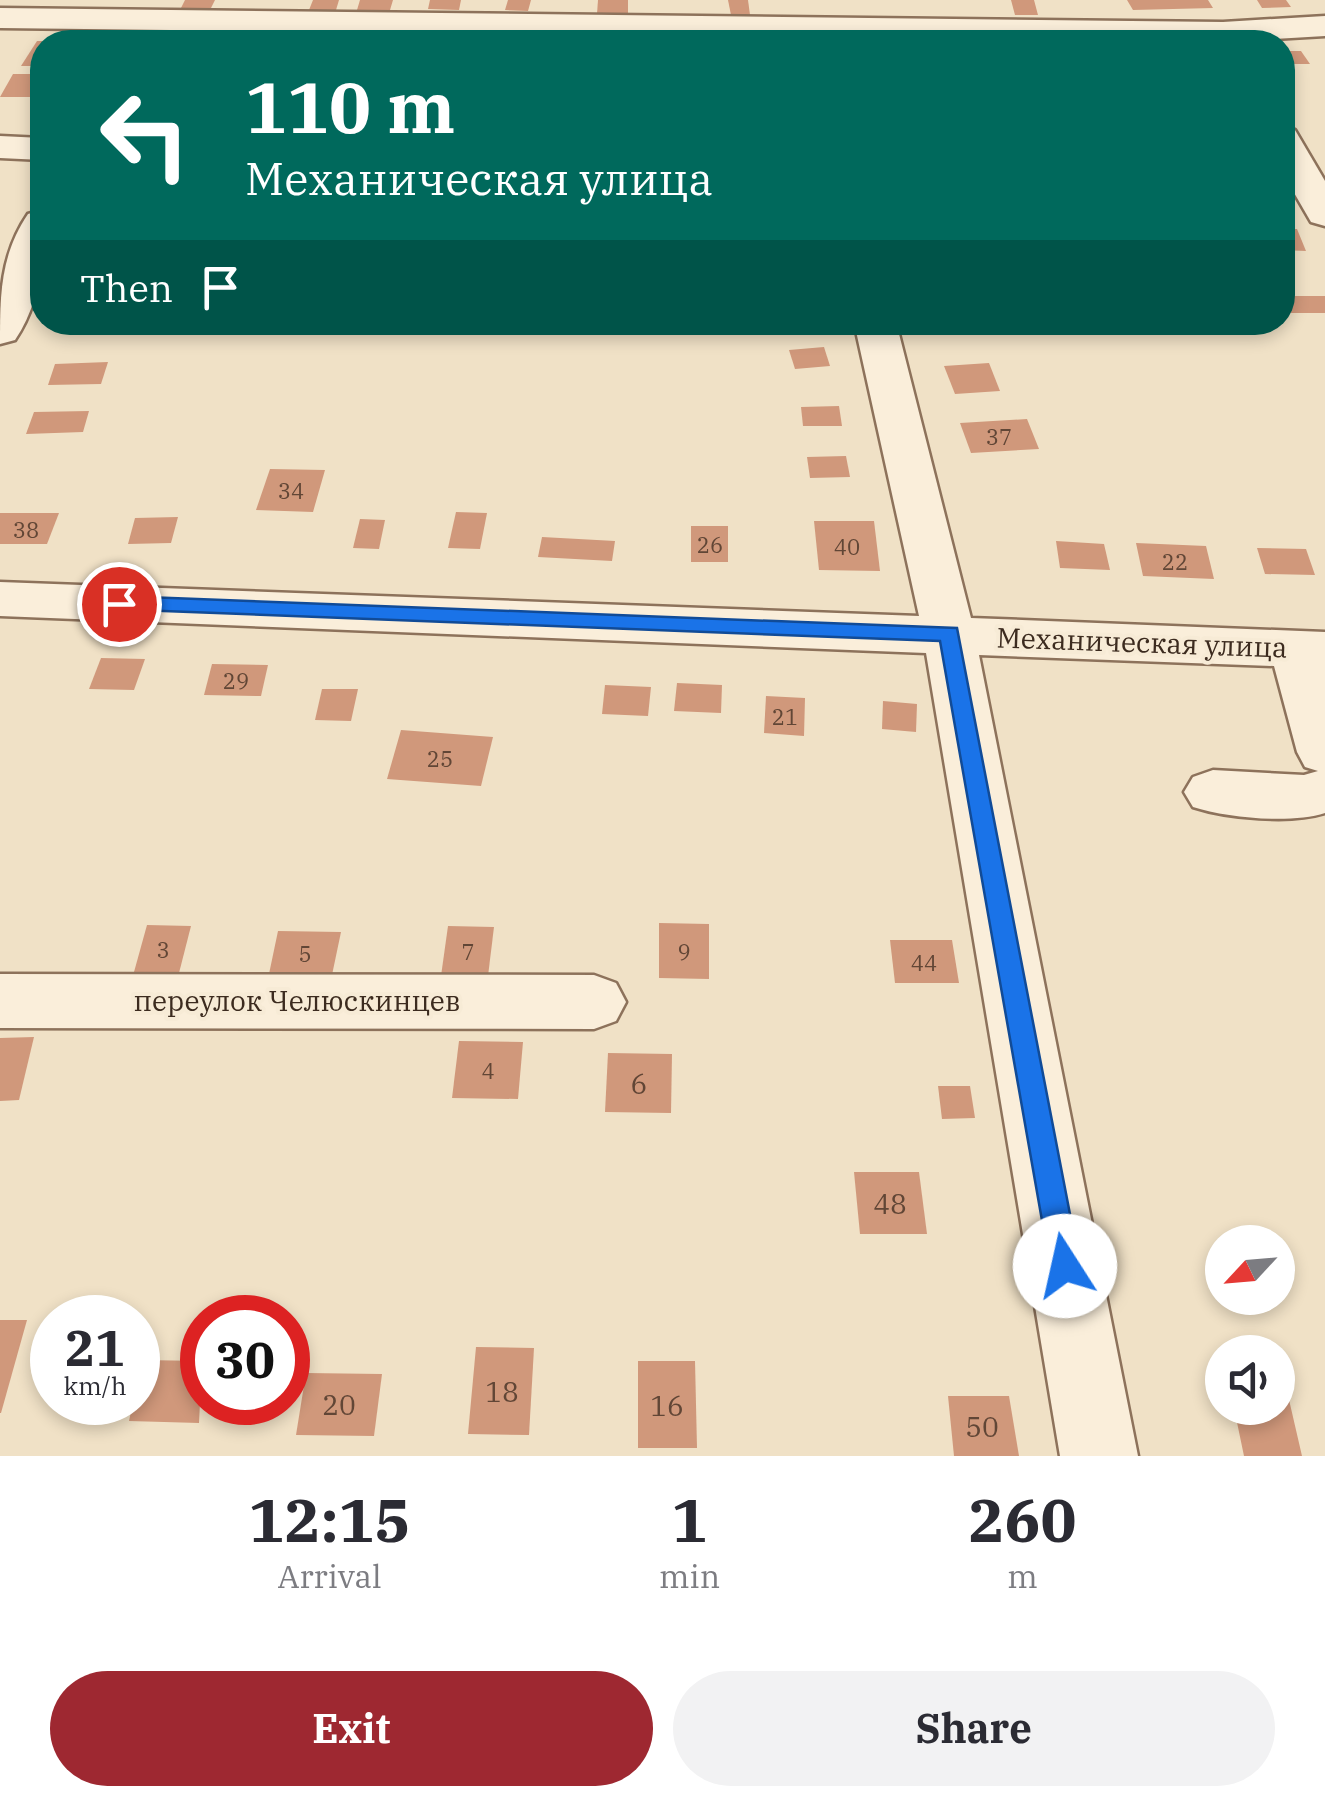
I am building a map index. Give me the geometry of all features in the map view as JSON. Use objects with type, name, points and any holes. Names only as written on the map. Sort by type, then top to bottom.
[{"type":"street","points":[[0,18],[808,23],[1017,30]]},
{"type":"street","points":[[1289,30],[1325,26]]},
{"type":"street","points":[[0,147],[30,148]]},
{"type":"street","points":[[1295,167],[1313,207]]},
{"type":"street","points":[[0,331],[30,253]]},
{"type":"street","points":[[877,335],[949,634],[1099,1456]]},
{"type":"street","name":"Механическая улица","points":[[0,599],[1310,649]]},
{"type":"street","points":[[1310,649],[1325,752]]},
{"type":"street","points":[[1213,792],[1308,797],[1325,790]]},
{"type":"street","name":"переулок Челюскинцев","points":[[0,1001],[594,1002]]},
{"type":"building","points":[[185,0],[215,0],[211,8],[181,8]]},
{"type":"building","points":[[313,0],[339,0],[336,10],[309,10]]},
{"type":"building","points":[[360,0],[393,0],[390,10],[357,10]]},
{"type":"building","points":[[430,0],[461,0],[459,10],[428,9]]},
{"type":"building","points":[[508,0],[531,0],[528,11],[505,10]]},
{"type":"building","points":[[598,0],[628,0],[628,14],[597,14]]},
{"type":"building","points":[[728,0],[748,0],[750,15],[731,15]]},
{"type":"building","points":[[1011,0],[1034,0],[1038,15],[1015,15]]},
{"type":"building","points":[[1127,0],[1208,0],[1213,8],[1133,10]]},
{"type":"building","points":[[1257,0],[1286,0],[1291,7],[1262,8]]},
{"type":"building","points":[[1295,51],[1301,51],[1310,64],[1295,64]]},
{"type":"building","points":[[30,52],[30,66],[21,66]]},
{"type":"building","points":[[13,74],[30,74],[30,97],[0,97]]},
{"type":"building","points":[[1295,229],[1297,229],[1306,251],[1295,251]]},
{"type":"building","points":[[1295,296],[1325,296],[1325,313],[1295,313]]},
{"type":"building","points":[[824,347],[830,366],[795,369],[789,350]]},
{"type":"building","points":[[108,362],[101,384],[48,385],[55,364]]},
{"type":"building","points":[[989,363],[1000,391],[955,394],[944,366]]},
{"type":"building","points":[[839,406],[842,426],[803,426],[801,407]]},
{"type":"building","points":[[89,411],[83,432],[26,434],[34,412]]},
{"type":"building","points":[[1027,419],[1039,449],[971,453],[960,423]]},
{"type":"building","points":[[846,456],[850,477],[810,478],[807,457]]},
{"type":"building","points":[[270,469],[325,470],[313,512],[256,510]]},
{"type":"building","points":[[456,512],[487,513],[480,549],[448,548]]},
{"type":"building","points":[[0,513],[59,513],[47,544],[0,544]]},
{"type":"building","points":[[178,517],[171,543],[128,544],[135,518]]},
{"type":"building","points":[[360,519],[385,520],[379,549],[353,548]]},
{"type":"building","points":[[814,521],[874,521],[880,571],[819,570]]},
{"type":"building","points":[[691,526],[728,526],[728,562],[691,562]]},
{"type":"building","points":[[542,537],[615,541],[612,561],[538,557]]},
{"type":"building","points":[[1056,541],[1104,544],[1110,570],[1060,568]]},
{"type":"building","points":[[1136,543],[1206,546],[1214,579],[1143,576]]},
{"type":"building","points":[[1257,548],[1306,549],[1315,575],[1265,574]]},
{"type":"building","points":[[101,658],[145,659],[134,690],[89,689]]},
{"type":"building","points":[[212,664],[268,665],[261,696],[204,695]]},
{"type":"building","points":[[677,683],[722,685],[721,713],[674,711]]},
{"type":"building","points":[[605,685],[651,687],[648,716],[602,714]]},
{"type":"building","points":[[322,689],[358,689],[351,721],[315,720]]},
{"type":"building","points":[[766,696],[805,698],[804,736],[764,733]]},
{"type":"building","points":[[883,701],[917,704],[916,732],[882,729]]},
{"type":"building","points":[[401,730],[493,737],[481,786],[387,779]]},
{"type":"building","points":[[659,923],[709,924],[709,979],[659,978]]},
{"type":"building","points":[[147,925],[191,926],[179,973],[134,972]]},
{"type":"building","points":[[448,926],[494,927],[488,976],[441,976]]},
{"type":"building","points":[[278,931],[341,932],[332,975],[269,974]]},
{"type":"building","points":[[890,940],[952,940],[959,983],[895,983]]},
{"type":"building","points":[[34,1037],[19,1100],[0,1101],[0,1038]]},
{"type":"building","points":[[459,1041],[523,1042],[518,1099],[452,1098]]},
{"type":"building","points":[[608,1053],[672,1054],[671,1113],[605,1112]]},
{"type":"building","points":[[938,1086],[970,1086],[975,1118],[942,1119]]},
{"type":"building","points":[[854,1172],[919,1172],[927,1234],[860,1234]]},
{"type":"building","points":[[0,1320],[27,1320],[1,1413],[0,1413]]},
{"type":"building","points":[[476,1347],[534,1348],[529,1435],[468,1434]]},
{"type":"building","points":[[160,1360],[180,1361],[180,1422],[160,1422]]},
{"type":"building","points":[[638,1361],[695,1361],[697,1448],[638,1448]]},
{"type":"building","points":[[310,1373],[382,1374],[374,1436],[296,1435],[298,1425],[310,1425]]},
{"type":"building","points":[[948,1396],[1009,1396],[1019,1456],[954,1456]]},
{"type":"building","points":[[1238,1425],[1295,1425],[1302,1456],[1244,1456]]},
{"type":"route","points":[[119,604],[949,634],[1065,1266]]}]
